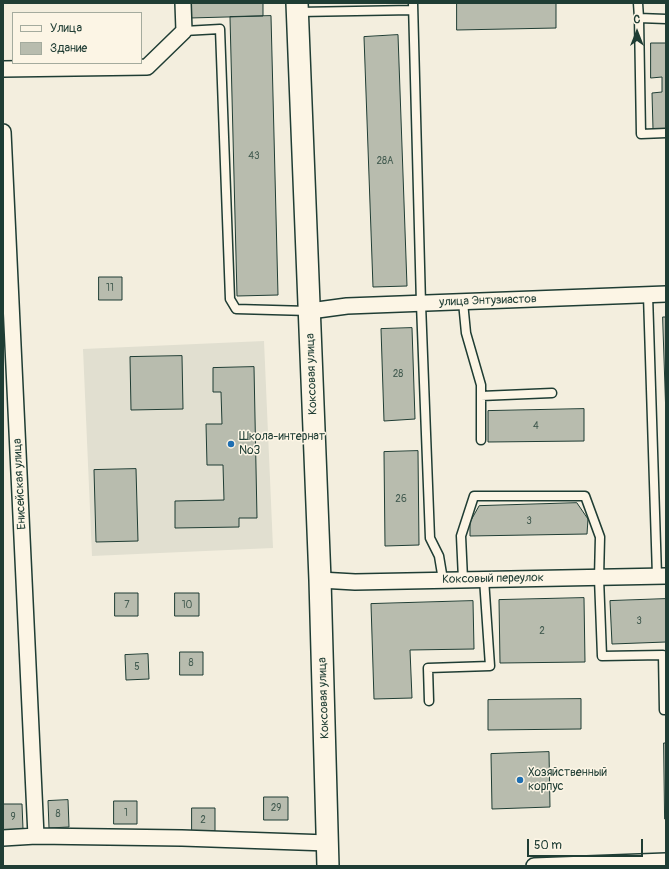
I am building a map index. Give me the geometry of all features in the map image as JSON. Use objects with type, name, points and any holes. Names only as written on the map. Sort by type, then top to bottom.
[{"type":"main road","name":"Коксовая улица","points":[[297,8],[320,580],[328,866]]},
{"type":"street","points":[[3,69],[147,67],[184,31],[183,3]]},
{"type":"street","name":"Енисейская улица","points":[[3,132],[36,836]]},
{"type":"street","name":"улица Энтузиастов","points":[[310,311],[347,306],[666,294]]},
{"type":"street","name":"Коксовый переулок","points":[[320,580],[356,582],[662,576]]},
{"type":"street","points":[[3,838],[36,836],[182,838],[328,843]]},
{"type":"street","points":[[534,866],[666,861]]},
{"type":"lane","points":[[638,3],[641,134],[666,133]]},
{"type":"lane","points":[[297,8],[413,6],[421,304],[430,538],[439,556],[443,580]]},
{"type":"lane","points":[[639,18],[666,19]]},
{"type":"lane","points":[[184,31],[220,28],[230,299],[236,309],[310,311]]},
{"type":"lane","points":[[648,295],[662,576]]},
{"type":"lane","points":[[462,302],[466,333],[480,386],[481,440]]},
{"type":"lane","points":[[481,396],[552,393]]},
{"type":"lane","points":[[462,579],[461,536],[474,496],[585,496],[600,537],[599,578],[602,656],[663,655],[664,710],[666,710]]},
{"type":"lane","points":[[429,701],[428,668],[490,666],[484,579]]},
{"type":"shaded area","points":[[264,341],[273,548],[92,556],[83,349]]},
{"type":"building","points":[[190,3],[263,3],[263,16],[190,18]]},
{"type":"building","points":[[457,3],[556,3],[556,28],[457,30]]},
{"type":"building","points":[[271,16],[278,295],[237,296],[230,17]]},
{"type":"building","points":[[398,35],[407,286],[373,287],[364,37]]},
{"type":"building","points":[[651,43],[666,43],[666,129],[653,129],[652,93],[662,92],[662,77],[651,78]]},
{"type":"building","points":[[99,277],[122,277],[122,300],[99,300]]},
{"type":"building","points":[[663,317],[666,317],[666,417]]},
{"type":"building","points":[[412,328],[415,419],[384,421],[381,329]]},
{"type":"building","points":[[182,356],[183,409],[131,410],[130,357]]},
{"type":"building","name":"Школа-интернат №3","points":[[254,367],[257,518],[239,518],[239,527],[175,528],[175,501],[224,500],[223,465],[207,465],[206,424],[222,424],[221,392],[213,392],[213,368]]},
{"type":"building","points":[[584,409],[584,441],[488,442],[488,411]]},
{"type":"building","points":[[418,451],[419,545],[385,546],[384,452]]},
{"type":"building","points":[[136,469],[138,541],[96,542],[94,470]]},
{"type":"building","points":[[577,503],[588,519],[587,534],[470,536],[470,522],[479,506]]},
{"type":"building","points":[[115,593],[138,593],[138,616],[115,616]]},
{"type":"building","points":[[175,593],[199,593],[199,616],[175,616]]},
{"type":"building","points":[[584,598],[585,662],[500,663],[499,600]]},
{"type":"building","points":[[666,599],[666,642],[612,644],[610,601]]},
{"type":"building","points":[[473,601],[474,649],[410,650],[412,698],[374,699],[371,604]]},
{"type":"building","points":[[180,652],[203,652],[203,675],[180,675]]},
{"type":"building","points":[[148,654],[149,679],[126,680],[125,655]]},
{"type":"building","points":[[581,699],[581,729],[488,730],[488,700]]},
{"type":"building","points":[[664,743],[666,743],[666,819],[665,819]]},
{"type":"building","name":"Хозяйственный корпус","points":[[549,752],[550,807],[492,809],[491,754]]},
{"type":"building","points":[[264,797],[288,797],[288,820],[264,820]]},
{"type":"building","points":[[68,800],[69,827],[49,828],[48,801]]},
{"type":"building","points":[[114,801],[137,801],[137,824],[114,824]]},
{"type":"building","points":[[3,804],[22,804],[23,829],[3,830]]},
{"type":"building","points":[[192,808],[215,808],[215,831],[192,831]]},
{"type":"place","name":"Школа-интернат №3","points":[[231,444]]},
{"type":"place","name":"Хозяйственный корпус","points":[[520,780]]}]
